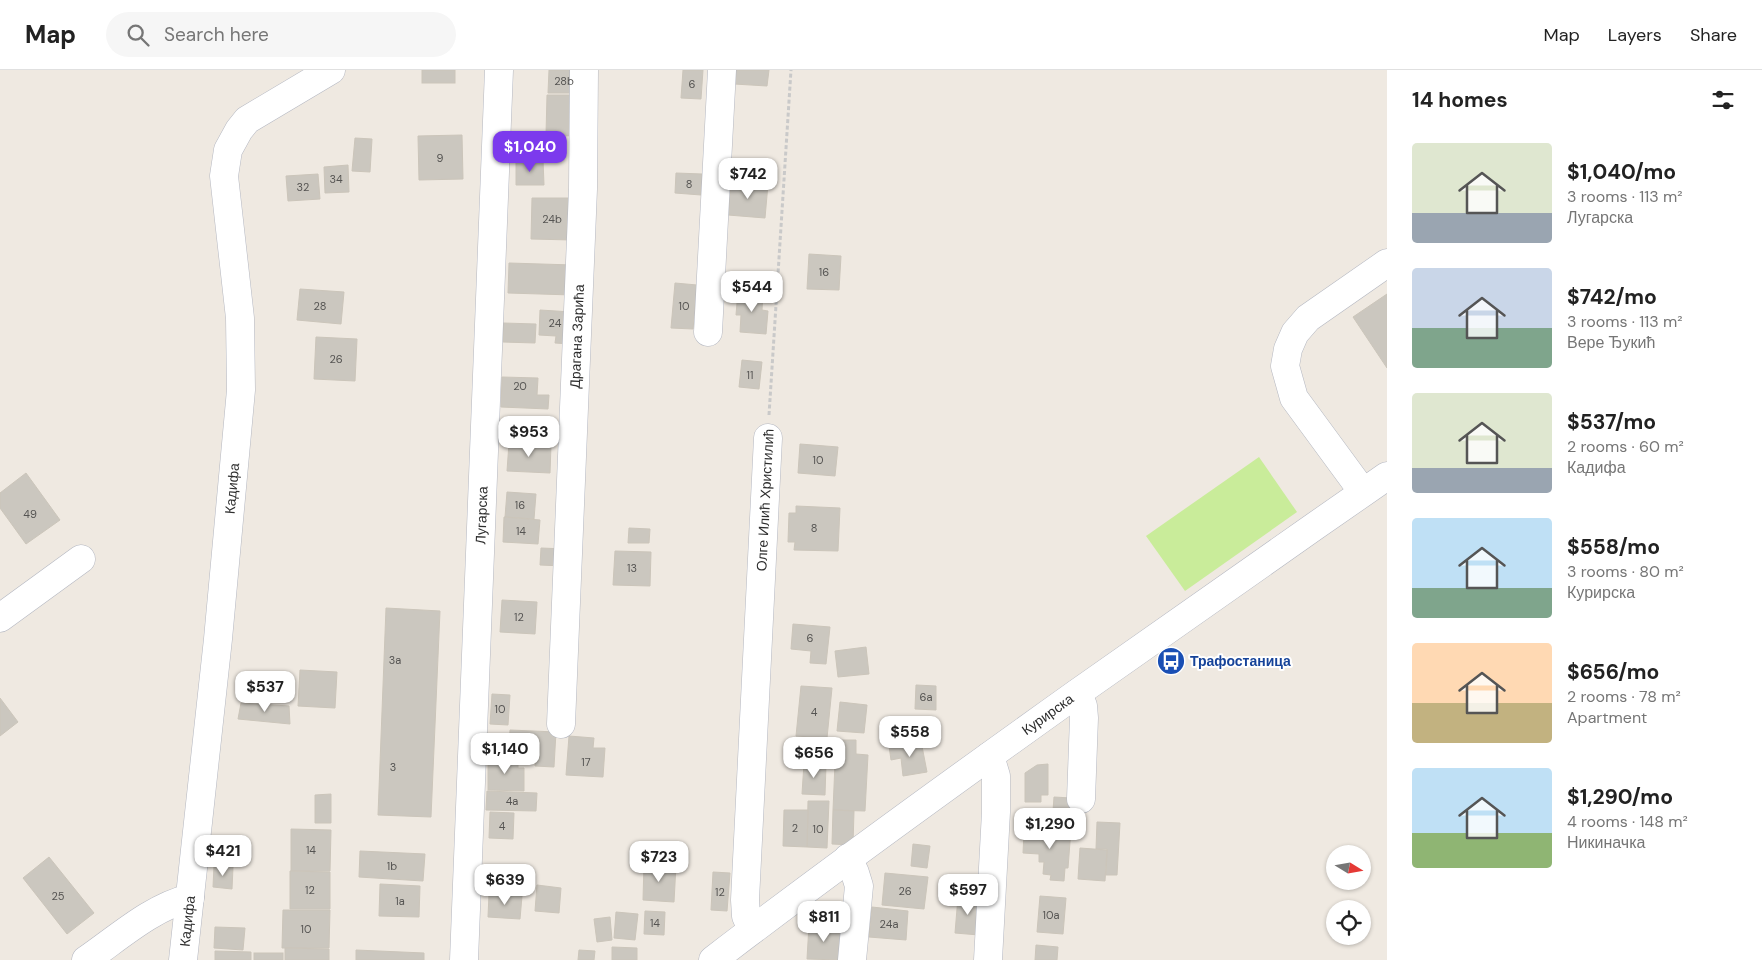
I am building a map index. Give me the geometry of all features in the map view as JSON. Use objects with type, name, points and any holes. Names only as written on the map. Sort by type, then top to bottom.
[{"type":"street","name":"Кадифа","points":[[183,960],[218,639],[241,390],[240,318],[224,176],[225,162],[233,139],[247,120],[331,70]]},
{"type":"street","name":"Лугарска","points":[[464,960],[499,70]]},
{"type":"street","name":"Драгана Зарића","points":[[561,724],[583,189],[584,70]]},
{"type":"street","points":[[708,332],[722,70]]},
{"type":"street","points":[[1363,492],[1294,398],[1285,366],[1288,349],[1295,332],[1308,318],[1387,263]]},
{"type":"street","name":"Олге Илић Христилић","points":[[752,930],[746,916],[744,900],[768,438]]},
{"type":"street","name":"Курирска","points":[[713,960],[848,858],[990,756],[1387,476]]},
{"type":"street","points":[[0,618],[81,559]]},
{"type":"street","points":[[1078,693],[1083,706],[1084,718],[1081,799]]},
{"type":"street","points":[[988,960],[996,812],[996,776],[990,756]]},
{"type":"street","points":[[848,858],[859,886],[852,960]]},
{"type":"street","points":[[86,960],[157,911],[175,902],[190,898]]},
{"type":"path","name":"Олге Илић Христилић","points":[[768,438],[791,70]]},
{"type":"green space","points":[[1259,457],[1297,512],[1185,591],[1146,536]]},
{"type":"building","points":[[422,70],[455,70],[455,83],[422,83]]},
{"type":"building","points":[[549,70],[580,70],[579,93],[548,93]]},
{"type":"building","points":[[683,70],[703,70],[701,99],[681,98]]},
{"type":"building","points":[[735,70],[769,70],[767,86],[734,84]]},
{"type":"building","points":[[547,95],[574,95],[573,136],[546,135]]},
{"type":"building","points":[[462,135],[463,179],[419,180],[418,136]]},
{"type":"building","points":[[355,138],[372,139],[370,172],[352,171]]},
{"type":"building","points":[[512,143],[534,143],[534,158],[512,158]]},
{"type":"building","points":[[516,160],[543,160],[544,185],[516,185]]},
{"type":"building","points":[[348,165],[349,192],[325,193],[324,167]]},
{"type":"building","points":[[676,173],[702,174],[701,195],[675,193]]},
{"type":"building","points":[[318,174],[320,199],[288,201],[286,176]]},
{"type":"building","points":[[731,182],[768,184],[765,218],[728,215]]},
{"type":"building","points":[[532,198],[573,198],[572,240],[531,239]]},
{"type":"building","points":[[809,254],[841,256],[839,290],[807,289]]},
{"type":"building","points":[[509,263],[573,265],[572,295],[508,293]]},
{"type":"building","points":[[675,283],[697,285],[693,329],[671,328]]},
{"type":"building","points":[[300,289],[344,292],[341,324],[297,320]]},
{"type":"building","points":[[738,291],[763,293],[762,310],[768,311],[766,334],[740,332],[741,315],[736,315]]},
{"type":"building","points":[[1387,294],[1387,368],[1353,317]]},
{"type":"building","points":[[540,310],[572,312],[571,344],[555,343],[556,336],[539,335]]},
{"type":"building","points":[[503,323],[536,324],[535,343],[503,342]]},
{"type":"building","points":[[316,337],[357,339],[355,381],[314,379]]},
{"type":"building","points":[[742,360],[762,362],[759,389],[739,387]]},
{"type":"building","points":[[502,377],[538,378],[537,395],[549,395],[548,409],[501,407]]},
{"type":"building","points":[[509,443],[551,445],[550,473],[507,471]]},
{"type":"building","points":[[800,444],[838,447],[835,476],[798,473]]},
{"type":"building","points":[[26,473],[60,520],[26,544],[0,508],[0,493]]},
{"type":"building","points":[[507,492],[536,494],[534,519],[505,517]]},
{"type":"building","points":[[796,506],[840,508],[838,551],[794,550],[795,542],[788,542],[789,513],[796,513]]},
{"type":"building","points":[[504,517],[540,520],[538,544],[503,542]]},
{"type":"building","points":[[629,528],[650,529],[649,543],[628,543]]},
{"type":"building","points":[[541,548],[565,549],[563,566],[540,565]]},
{"type":"building","points":[[615,551],[651,552],[650,586],[613,585]]},
{"type":"building","points":[[502,600],[537,602],[535,634],[500,632]]},
{"type":"building","points":[[386,608],[440,611],[431,817],[378,815]]},
{"type":"building","points":[[793,624],[830,627],[826,664],[810,663],[811,651],[791,649]]},
{"type":"building","points":[[866,647],[869,674],[838,677],[835,651]]},
{"type":"building","points":[[300,670],[337,672],[335,708],[298,706]]},
{"type":"building","points":[[916,685],[936,686],[936,710],[915,709]]},
{"type":"building","points":[[801,686],[832,688],[827,738],[796,736]]},
{"type":"building","points":[[492,694],[510,695],[508,725],[490,724]]},
{"type":"building","points":[[0,698],[18,722],[0,736]]},
{"type":"building","points":[[840,702],[867,705],[864,733],[837,731]]},
{"type":"building","points":[[241,703],[289,706],[290,724],[238,719]]},
{"type":"building","points":[[510,730],[556,732],[554,767],[535,766],[536,753],[509,752]]},
{"type":"building","points":[[569,736],[594,738],[593,748],[605,748],[603,777],[566,775]]},
{"type":"building","points":[[836,740],[856,740],[856,754],[868,755],[865,811],[833,810]]},
{"type":"building","points":[[921,741],[927,772],[903,776],[901,758],[891,760],[889,746]]},
{"type":"building","points":[[488,757],[518,758],[518,768],[524,768],[524,791],[488,790]]},
{"type":"building","points":[[804,763],[826,764],[825,795],[802,794]]},
{"type":"building","points":[[1048,764],[1048,795],[1041,795],[1041,802],[1025,802],[1025,773],[1037,765]]},
{"type":"building","points":[[487,791],[537,793],[536,811],[486,810]]},
{"type":"building","points":[[331,794],[331,823],[315,823],[315,795]]},
{"type":"building","points":[[1054,797],[1071,798],[1070,808],[1082,809],[1081,827],[1052,825]]},
{"type":"building","points":[[808,801],[829,801],[827,848],[807,847]]},
{"type":"building","points":[[784,810],[808,810],[807,847],[783,846]]},
{"type":"building","points":[[833,810],[854,811],[853,845],[832,844]]},
{"type":"building","points":[[490,812],[514,813],[513,839],[489,838]]},
{"type":"building","points":[[1097,822],[1120,823],[1117,875],[1106,875],[1107,849],[1096,849]]},
{"type":"building","points":[[1044,827],[1071,829],[1068,868],[1065,868],[1064,881],[1050,880],[1051,875],[1043,874],[1044,862],[1039,862],[1039,854],[1023,853],[1024,833],[1036,833],[1036,830],[1044,831]]},
{"type":"building","points":[[291,829],[331,830],[330,871],[291,871]]},
{"type":"building","points":[[913,844],[930,846],[927,868],[911,866]]},
{"type":"building","points":[[1080,848],[1107,850],[1105,881],[1078,879]]},
{"type":"building","points":[[360,851],[425,854],[423,881],[359,877]]},
{"type":"building","points":[[49,857],[94,913],[67,934],[23,878]]},
{"type":"building","points":[[644,864],[676,865],[674,902],[643,900]]},
{"type":"building","points":[[214,866],[233,867],[232,889],[213,887]]},
{"type":"building","points":[[290,871],[330,872],[330,909],[290,909]]},
{"type":"building","points":[[713,872],[730,873],[727,911],[711,910]]},
{"type":"building","points":[[885,873],[928,877],[924,909],[882,905]]},
{"type":"building","points":[[380,884],[420,886],[419,917],[379,916]]},
{"type":"building","points":[[537,885],[561,888],[559,913],[535,911]]},
{"type":"building","points":[[489,894],[522,896],[520,919],[488,917]]},
{"type":"building","points":[[1040,896],[1066,898],[1063,934],[1037,932]]},
{"type":"building","points":[[958,897],[982,899],[979,935],[955,933]]},
{"type":"building","points":[[872,907],[908,911],[906,940],[869,937]]},
{"type":"building","points":[[283,910],[330,910],[329,948],[282,948]]},
{"type":"building","points":[[645,911],[665,912],[664,935],[644,934]]},
{"type":"building","points":[[616,912],[638,914],[635,940],[614,938]]},
{"type":"building","points":[[610,917],[612,940],[597,942],[594,919]]},
{"type":"building","points":[[809,925],[842,927],[840,960],[807,959]]},
{"type":"building","points":[[215,927],[245,928],[243,950],[214,948]]},
{"type":"building","points":[[1036,945],[1058,947],[1057,960],[1035,960]]},
{"type":"building","points":[[612,947],[637,948],[637,960],[612,960]]},
{"type":"building","points":[[285,948],[329,949],[329,960],[285,960]]},
{"type":"building","points":[[356,950],[424,953],[424,960],[356,960]]},
{"type":"building","points":[[579,950],[595,951],[594,960],[578,960]]},
{"type":"building","points":[[215,951],[251,952],[251,960],[215,960]]},
{"type":"building","points":[[254,953],[283,953],[283,960],[254,960]]},
{"type":"place","name":"Трафостаница","points":[[1171,661]]}]
